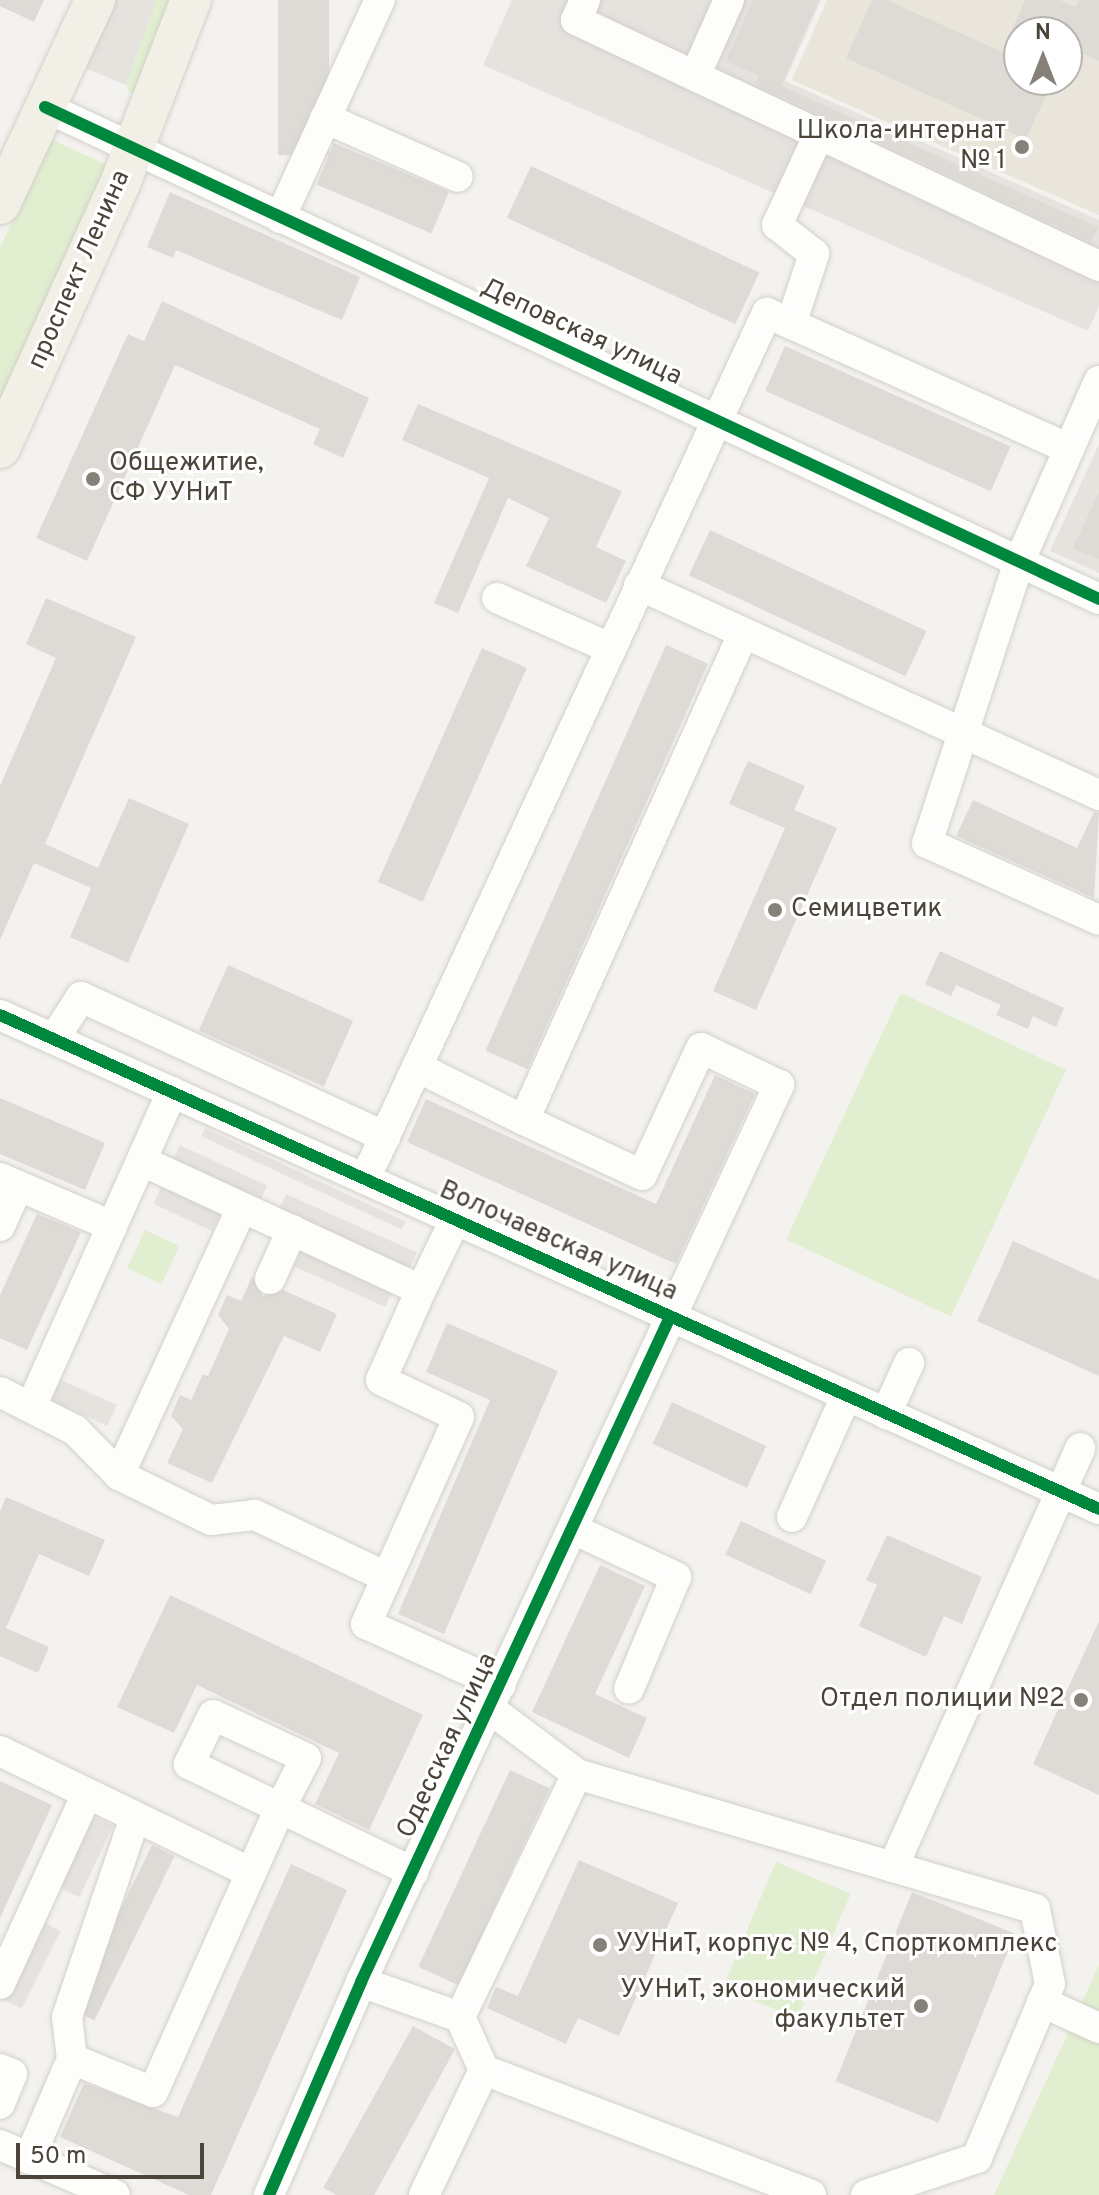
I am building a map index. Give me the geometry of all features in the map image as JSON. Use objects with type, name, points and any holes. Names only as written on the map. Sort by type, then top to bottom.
[{"type":"main road","points":[[0,204],[95,0]]},
{"type":"main road","name":"проспект Ленина","points":[[0,448],[135,147],[191,0]]},
{"type":"street","points":[[280,218],[380,0]]},
{"type":"street","points":[[585,0],[576,20],[1099,266]]},
{"type":"street","points":[[695,76],[729,0]]},
{"type":"street","name":"Деповская улица","points":[[45,107],[1099,599]]},
{"type":"street","points":[[325,118],[458,177]]},
{"type":"street","points":[[791,324],[814,254],[777,225],[819,134]]},
{"type":"street","points":[[365,1179],[767,313],[1069,449]]},
{"type":"street","points":[[1099,381],[1019,562],[927,843],[1099,920]]},
{"type":"street","points":[[639,585],[1099,795]]},
{"type":"street","points":[[497,598],[610,648]]},
{"type":"street","points":[[417,1067],[524,1120],[743,634]]},
{"type":"street","points":[[54,1039],[81,997],[385,1137]]},
{"type":"street","name":"Волочаевская улица","points":[[0,1015],[1099,1509]]},
{"type":"street","name":"Одесская улица","points":[[269,2195],[361,1982],[779,1085],[701,1048],[642,1175],[524,1120]]},
{"type":"street","points":[[217,1113],[240,1070]]},
{"type":"street","points":[[31,1407],[172,1092]]},
{"type":"street","points":[[142,1161],[421,1290]]},
{"type":"street","points":[[0,1226],[9,1182],[112,1226]]},
{"type":"street","points":[[119,1475],[242,1208]]},
{"type":"street","points":[[455,1220],[381,1380],[459,1417],[366,1624],[495,1697],[577,1774],[1035,1909],[1046,1993],[977,2158],[866,2195]]},
{"type":"street","points":[[270,1279],[292,1230]]},
{"type":"street","points":[[886,1414],[909,1363]]},
{"type":"street","points":[[0,1392],[75,1430],[119,1475],[211,1520],[255,1515],[386,1577]]},
{"type":"street","points":[[792,1517],[846,1396]]},
{"type":"street","points":[[893,1867],[1080,1448]]},
{"type":"street","points":[[573,1529],[676,1577],[629,1689]]},
{"type":"street","points":[[0,1751],[251,1873]]},
{"type":"street","points":[[460,2017],[577,1774]]},
{"type":"street","points":[[0,1984],[87,1794]]},
{"type":"street","points":[[72,2059],[153,2092],[280,1808],[413,1872]]},
{"type":"street","points":[[29,2159],[72,2059],[67,2017],[135,1817]]},
{"type":"street","points":[[361,1982],[460,2017],[484,2070],[811,2195]]},
{"type":"street","points":[[1046,1993],[1099,2005]]},
{"type":"street","points":[[1046,1993],[1099,2028]]},
{"type":"street","points":[[0,2069],[12,2074],[0,2104]]},
{"type":"street","points":[[424,2195],[484,2070]]},
{"type":"street","points":[[0,2145],[115,2195]]},
{"type":"shaded area","points":[[113,0],[157,0],[126,85],[85,68]]},
{"type":"shaded area","points":[[512,0],[821,0],[785,81],[1099,220],[1099,306],[1088,331],[483,65]]},
{"type":"shaded area","name":"Школа-интернат № 1","points":[[827,0],[1099,0],[1099,215],[792,80]]},
{"type":"shaded area","points":[[1099,444],[1099,573],[1050,551]]},
{"type":"shaded area","points":[[205,1128],[405,1221],[401,1230],[201,1136]]},
{"type":"shaded area","points":[[180,1145],[267,1186],[258,1205],[171,1164]]},
{"type":"shaded area","points":[[163,1183],[222,1210],[212,1231],[153,1204]]},
{"type":"shaded area","points":[[286,1194],[417,1252],[409,1270],[278,1212]]},
{"type":"shaded area","points":[[302,1248],[393,1289],[385,1307],[294,1266]]},
{"type":"shaded area","points":[[61,1380],[117,1405],[107,1426],[52,1401]]},
{"type":"shaded area","points":[[92,1816],[113,1826],[79,1897],[59,1888]]},
{"type":"shaded area","points":[[43,1922],[61,1931],[21,2009],[4,2000]]},
{"type":"green space","points":[[157,0],[175,0],[135,92],[129,92],[126,85]]},
{"type":"green space","points":[[50,139],[107,165],[0,401],[0,248]]},
{"type":"green space","points":[[901,993],[1066,1070],[951,1316],[786,1240]]},
{"type":"green space","points":[[145,1230],[179,1246],[162,1284],[127,1268]]},
{"type":"green space","points":[[776,1862],[851,1894],[797,2019],[723,1987]]},
{"type":"green space","points":[[1099,1965],[1099,2195],[994,2195]]},
{"type":"building","points":[[0,0],[44,0],[34,22],[0,6]]},
{"type":"building","points":[[278,0],[329,0],[329,155],[278,155]]},
{"type":"building","points":[[753,0],[819,0],[781,86],[1098,227],[1091,242],[755,84],[759,76],[726,61]]},
{"type":"building","name":"Школа-интернат № 1","points":[[872,0],[887,0],[1002,52],[1003,50],[1003,96],[1046,96],[1026,139],[846,58]]},
{"type":"building","name":"Школа-интернат № 1","points":[[1025,0],[1060,0],[1076,7],[1079,0],[1099,0],[1099,61],[1083,54],[1083,16],[1018,16]]},
{"type":"building","points":[[334,143],[449,192],[431,233],[316,184]]},
{"type":"building","points":[[531,166],[759,272],[735,324],[507,218]]},
{"type":"building","points":[[170,192],[360,277],[342,320],[176,250],[173,258],[147,247]]},
{"type":"building","name":"Общежитие, СФ УУНиТ","points":[[162,301],[369,398],[343,458],[313,444],[320,429],[175,365],[87,561],[36,538],[128,334],[144,341]]},
{"type":"building","points":[[785,346],[1011,446],[991,491],[765,391]]},
{"type":"building","points":[[418,404],[622,491],[596,547],[626,561],[606,603],[526,566],[549,518],[508,498],[458,613],[434,603],[489,478],[402,440]]},
{"type":"building","points":[[1099,492],[1099,559],[1073,548]]},
{"type":"building","points":[[710,530],[927,631],[905,676],[689,575]]},
{"type":"building","points":[[46,598],[136,637],[45,844],[98,868],[129,798],[189,824],[128,963],[70,937],[91,888],[34,863],[0,940],[0,786],[56,658],[26,644]]},
{"type":"building","points":[[666,645],[708,664],[527,1069],[485,1051]]},
{"type":"building","points":[[482,648],[527,668],[423,902],[378,882]]},
{"type":"building","name":"Семицветик","points":[[748,761],[805,786],[794,810],[837,828],[756,1010],[713,991],[785,828],[729,804]]},
{"type":"building","points":[[973,800],[1077,848],[1094,812],[1099,813],[1094,898],[956,836]]},
{"type":"building","points":[[940,951],[1064,1008],[1056,1027],[1033,1016],[1028,1029],[996,1015],[1001,1005],[956,985],[951,996],[925,984]]},
{"type":"building","points":[[228,965],[353,1021],[324,1086],[199,1031]]},
{"type":"building","points":[[715,1075],[755,1094],[676,1264],[407,1142],[426,1099],[656,1204]]},
{"type":"building","points":[[0,1098],[105,1143],[85,1190],[0,1154]]},
{"type":"building","points":[[37,1214],[81,1232],[27,1350],[0,1338],[0,1295]]},
{"type":"building","points":[[1013,1241],[1099,1280],[1099,1376],[977,1321]]},
{"type":"building","points":[[252,1277],[263,1296],[283,1290],[337,1314],[320,1352],[284,1336],[212,1483],[167,1463],[183,1429],[171,1416],[180,1395],[191,1400],[203,1374],[208,1376],[229,1329],[218,1315],[227,1295],[241,1301]]},
{"type":"building","points":[[447,1323],[558,1371],[444,1634],[398,1614],[490,1400],[426,1372]]},
{"type":"building","points":[[672,1402],[766,1446],[747,1488],[653,1444]]},
{"type":"building","points":[[6,1497],[105,1540],[89,1576],[39,1554],[6,1628],[49,1647],[38,1673],[0,1656],[0,1512]]},
{"type":"building","points":[[741,1521],[826,1561],[811,1594],[725,1555]]},
{"type":"building","points":[[887,1535],[982,1577],[962,1624],[944,1616],[926,1657],[859,1626],[877,1585],[866,1580]]},
{"type":"building","points":[[600,1565],[645,1586],[595,1694],[647,1718],[629,1758],[532,1712]]},
{"type":"building","points":[[170,1595],[423,1715],[369,1830],[315,1804],[339,1753],[197,1685],[174,1733],[117,1707]]},
{"type":"building","name":"Отдел полиции №2","points":[[1099,1621],[1099,1795],[1033,1764]]},
{"type":"building","points":[[510,1770],[550,1789],[458,1985],[418,1967]]},
{"type":"building","points":[[0,1781],[52,1805],[0,1918]]},
{"type":"building","points":[[152,1845],[174,1856],[94,2020],[72,2009]]},
{"type":"building","name":"УУНиТ, корпус № 4, Спорткомплекс","points":[[579,1860],[678,1903],[619,2036],[578,2018],[566,2044],[487,2008],[496,1987],[518,1996]]},
{"type":"building","points":[[291,1864],[347,1890],[211,2195],[189,2195],[60,2137],[84,2083],[178,2117]]},
{"type":"building","name":"УУНиТ, экономический факультет","points":[[912,1892],[1015,1934],[938,2123],[836,2081]]},
{"type":"building","points":[[413,2026],[455,2049],[374,2195],[336,2195],[323,2188]]},
{"type":"cycle path","points":[[45,107],[1099,599]]},
{"type":"cycle path","points":[[0,1015],[1099,1509]]},
{"type":"cycle path","points":[[269,2195],[361,1982],[670,1317]]},
{"type":"place","name":"Школа-интернат № 1","points":[[1022,147]]},
{"type":"place","name":"Общежитие, СФ УУНиТ","points":[[93,479]]},
{"type":"place","name":"Семицветик","points":[[775,910]]},
{"type":"place","name":"Отдел полиции №2","points":[[1081,1700]]},
{"type":"place","name":"УУНиТ, корпус № 4, Спорткомплекс","points":[[600,1945]]},
{"type":"place","name":"УУНиТ, экономический факультет","points":[[921,2006]]}]
